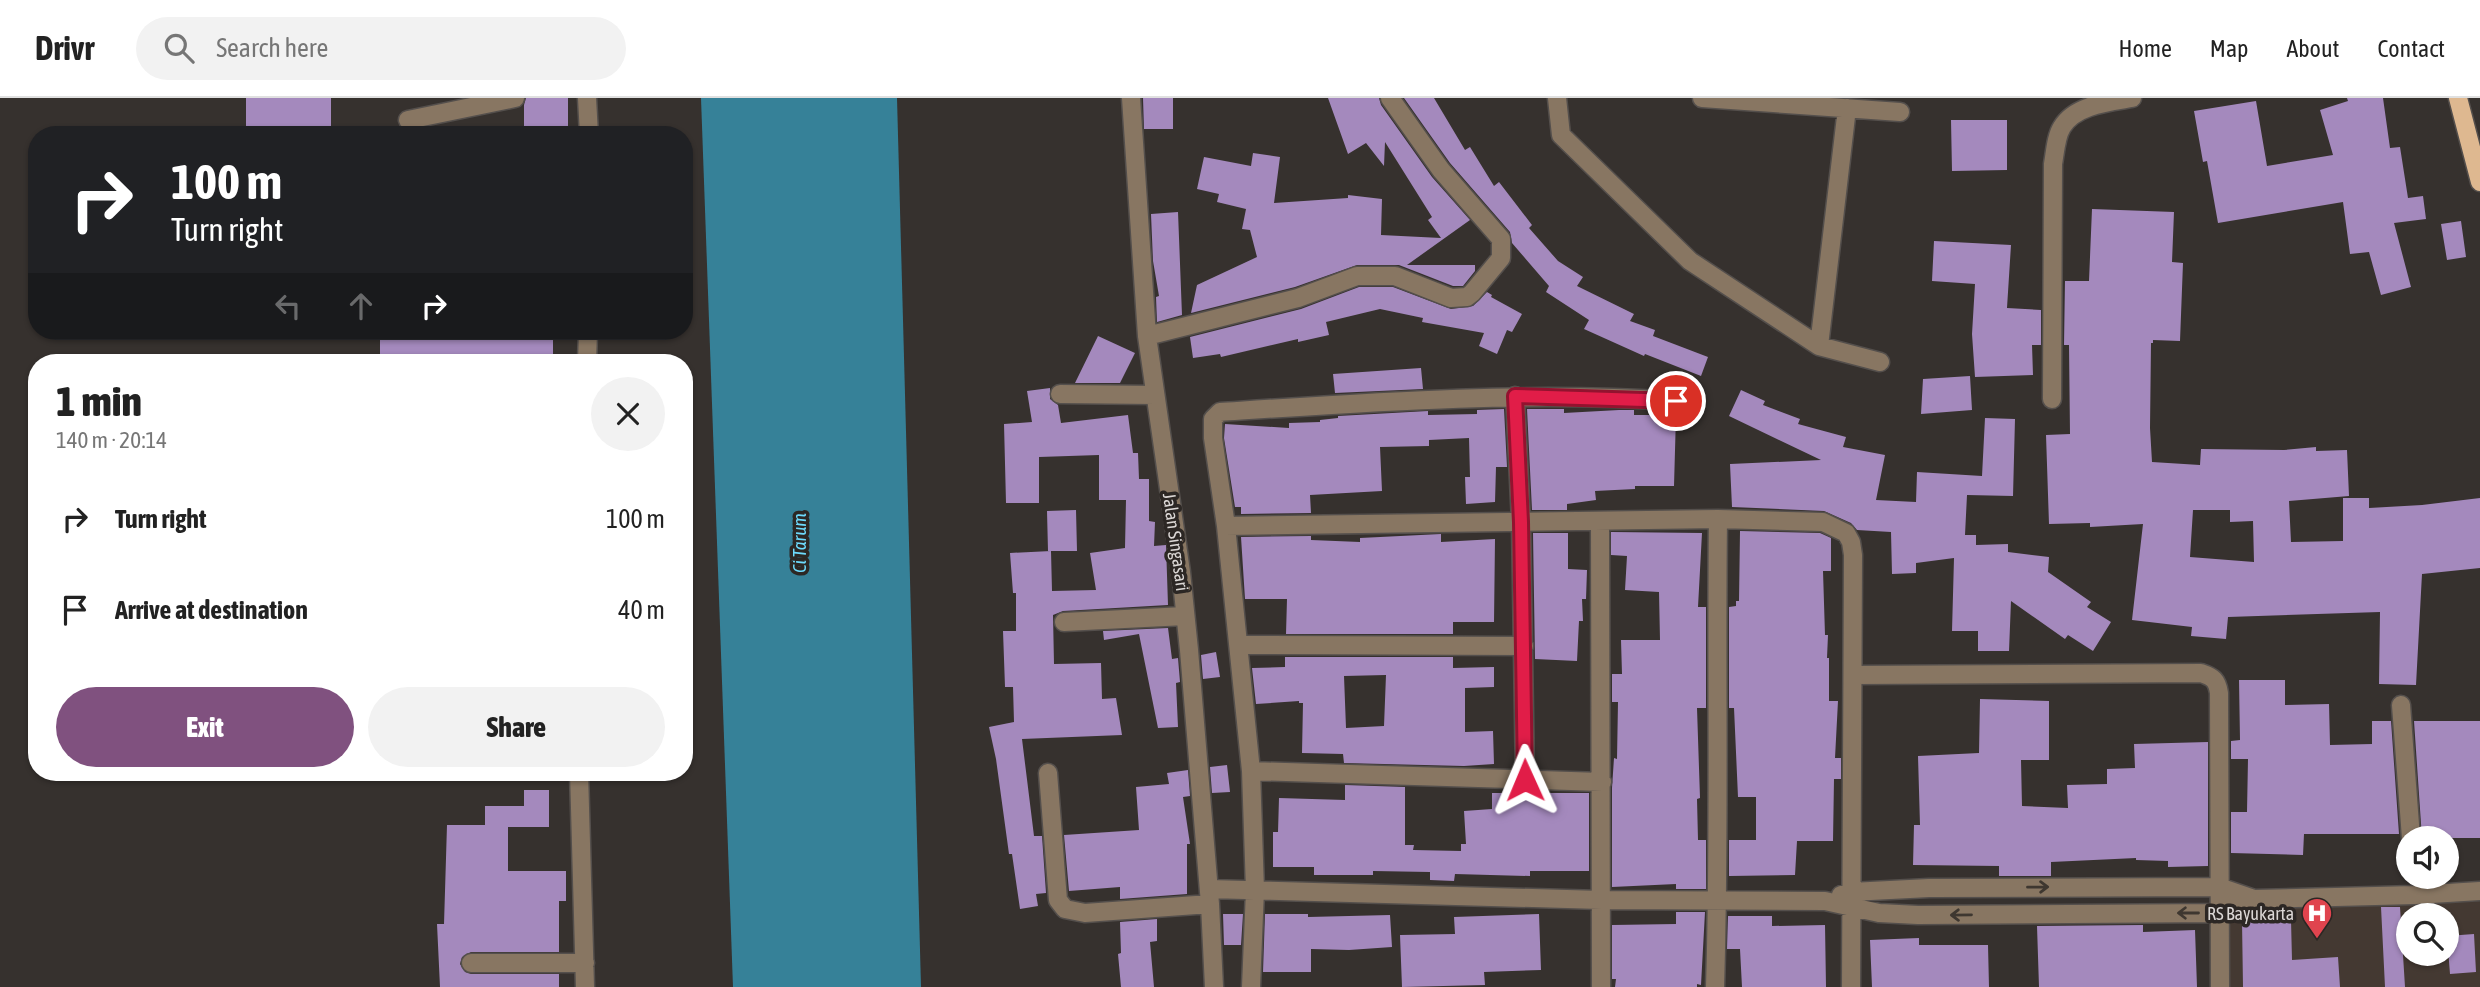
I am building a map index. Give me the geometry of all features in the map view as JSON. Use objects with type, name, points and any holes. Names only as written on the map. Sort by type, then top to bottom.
[{"type":"main road","points":[[2458,98],[2480,182]]},
{"type":"street","points":[[408,120],[515,98]]},
{"type":"street","points":[[587,98],[589,126]]},
{"type":"street","name":"Jalan Singasari","points":[[1131,98],[1147,336],[1181,572],[1210,896],[1214,987]]},
{"type":"street","points":[[1147,336],[1298,298],[1357,276],[1395,276],[1451,299],[1467,297],[1472,293],[1501,258],[1501,239],[1441,170],[1390,98]]},
{"type":"street","points":[[1557,98],[1561,135],[1690,261],[1819,346],[1880,362]]},
{"type":"street","points":[[1702,98],[1899,112]]},
{"type":"street","points":[[2052,399],[2053,164],[2061,129],[2071,115],[2094,106],[2132,98]]},
{"type":"street","points":[[1819,346],[1847,108]]},
{"type":"street","points":[[1060,394],[1155,395]]},
{"type":"street","points":[[1515,396],[1521,522],[1525,780]]},
{"type":"street","points":[[1251,987],[1255,890],[1251,771],[1213,419],[1220,412],[1382,401],[1515,396],[1676,401]]},
{"type":"street","points":[[1226,526],[1718,519],[1823,522],[1846,533],[1853,555],[1851,987]]},
{"type":"street","points":[[1715,987],[1718,901],[1718,519]]},
{"type":"street","points":[[1600,521],[1601,987]]},
{"type":"street","points":[[1064,622],[1185,616]]},
{"type":"street","points":[[1239,645],[1524,646]]},
{"type":"street","points":[[1854,675],[2201,673],[2211,676],[2217,682],[2219,693],[2220,987]]},
{"type":"street","points":[[2401,705],[2410,826]]},
{"type":"street","points":[[1251,771],[1602,782]]},
{"type":"street","points":[[1048,773],[1058,900],[1065,909],[1085,913],[1255,890],[1718,901],[1851,900],[1994,887],[2219,887],[2254,899],[2480,891]]},
{"type":"street","points":[[579,781],[585,987]]},
{"type":"street","points":[[2415,889],[2415,895]]},
{"type":"street","points":[[1851,900],[1879,913],[1939,915],[2219,913],[2254,899]]},
{"type":"street","points":[[471,963],[585,964]]},
{"type":"shaded area","name":"RS Bayukarta","points":[[2480,900],[2480,987],[2227,987],[2226,926],[2235,913],[2250,907]]},
{"type":"water","name":"Ci Tarum","points":[[701,98],[897,98],[921,987],[733,987]]},
{"type":"building","points":[[246,98],[331,98],[331,126],[246,126]]},
{"type":"building","points":[[526,98],[568,98],[568,126],[524,126]]},
{"type":"building","points":[[1143,98],[1173,98],[1173,129],[1144,129]]},
{"type":"building","points":[[1328,98],[1379,98],[1381,105],[1432,177],[1470,220],[1407,265],[1475,265],[1475,271],[1463,286],[1453,286],[1399,265],[1357,265],[1295,287],[1191,313],[1197,285],[1257,257],[1250,230],[1242,229],[1246,209],[1217,202],[1219,194],[1197,189],[1204,157],[1251,166],[1253,153],[1280,157],[1274,203],[1348,198],[1348,195],[1382,199],[1381,235],[1441,238],[1428,220],[1432,217],[1385,142],[1384,166],[1366,143],[1348,154]]},
{"type":"building","points":[[1404,98],[1434,98],[1465,150],[1470,147],[1494,186],[1499,182],[1532,225],[1529,228],[1558,261],[1583,277],[1577,286],[1634,314],[1630,321],[1655,330],[1653,336],[1708,357],[1701,376],[1645,354],[1644,356],[1584,329],[1589,320],[1546,292],[1549,286],[1512,243],[1510,232],[1450,163]]},
{"type":"building","points":[[2347,98],[2383,98],[2390,148],[2400,147],[2408,198],[2423,196],[2426,219],[2394,223],[2411,287],[2381,295],[2369,252],[2350,254],[2343,202],[2218,223],[2207,161],[2203,162],[2194,111],[2256,101],[2267,166],[2333,155],[2320,110],[2348,101]]},
{"type":"building","points":[[1951,120],[2007,120],[2007,170],[1952,171]]},
{"type":"building","points":[[2092,209],[2174,212],[2172,262],[2183,263],[2180,341],[2153,340],[2151,343],[2152,462],[2200,465],[2201,449],[2284,450],[2316,447],[2316,451],[2347,450],[2349,496],[2289,501],[2291,542],[2343,541],[2343,498],[2369,498],[2369,508],[2480,498],[2480,568],[2422,574],[2416,685],[2379,684],[2380,612],[2228,617],[2226,639],[2191,636],[2192,627],[2132,620],[2143,524],[2090,527],[2090,523],[2049,524],[2046,435],[2070,434],[2069,345],[2064,345],[2065,281],[2089,281]],"holes":[[[2193,510],[2230,510],[2230,522],[2253,521],[2254,562],[2190,557]]]},
{"type":"building","points":[[1178,212],[1182,315],[1157,322],[1156,297],[1159,296],[1153,261],[1151,214]]},
{"type":"building","points":[[2461,221],[2466,257],[2447,260],[2441,224]]},
{"type":"building","points":[[1934,241],[2011,245],[2007,308],[2041,310],[2041,345],[2032,345],[2033,375],[1975,377],[1972,334],[1975,284],[1932,281]]},
{"type":"building","points":[[1359,287],[1393,287],[1451,309],[1473,306],[1487,292],[1491,297],[1522,314],[1512,332],[1507,330],[1497,354],[1479,346],[1484,333],[1422,322],[1423,318],[1380,309],[1326,322],[1329,335],[1298,342],[1298,339],[1221,357],[1220,354],[1193,358],[1190,337],[1301,309]]},
{"type":"building","points":[[1098,336],[1135,353],[1120,383],[1075,383]]},
{"type":"building","points":[[380,340],[553,340],[553,354],[380,354]]},
{"type":"building","points":[[1421,368],[1423,389],[1335,393],[1333,374]]},
{"type":"building","points":[[1970,376],[1972,410],[1921,414],[1923,379]]},
{"type":"building","points":[[1050,388],[1050,399],[1058,405],[1061,423],[1128,415],[1133,453],[1138,453],[1139,479],[1149,479],[1149,521],[1155,522],[1154,546],[1166,545],[1168,605],[1063,611],[1053,615],[1054,664],[1101,663],[1102,699],[1116,698],[1122,735],[1022,739],[1034,836],[1042,836],[1046,893],[1036,894],[1038,906],[1020,909],[989,727],[1014,722],[1013,687],[1005,687],[1003,631],[1016,631],[1016,593],[1013,593],[1010,553],[1051,551],[1052,591],[1096,590],[1090,553],[1125,548],[1126,500],[1099,500],[1099,455],[1039,457],[1039,503],[1006,503],[1004,424],[1032,422],[1027,391]]},
{"type":"building","points":[[1741,390],[1765,401],[1763,405],[1800,419],[1798,424],[1846,437],[1843,447],[1885,455],[1876,500],[1916,502],[1917,472],[1982,476],[1985,418],[2015,419],[2013,496],[1967,495],[1965,535],[1976,535],[1976,545],[2008,544],[2008,552],[2049,557],[2048,572],[2091,602],[2087,607],[2111,622],[2093,651],[2068,635],[2065,639],[2011,601],[2009,651],[1978,651],[1978,631],[1952,631],[1954,558],[1916,563],[1916,573],[1892,574],[1891,532],[1857,530],[1851,523],[1824,511],[1732,507],[1730,464],[1821,460],[1729,416]]},
{"type":"building","points":[[1504,409],[1507,467],[1496,467],[1495,502],[1466,504],[1465,477],[1470,477],[1469,438],[1429,440],[1429,446],[1380,447],[1382,491],[1310,495],[1311,513],[1241,514],[1241,507],[1235,507],[1224,438],[1225,424],[1289,428],[1289,423],[1320,422],[1338,416],[1428,411],[1428,415],[1477,414],[1477,410]]},
{"type":"building","points":[[1527,409],[1564,409],[1564,413],[1634,410],[1634,415],[1676,415],[1674,486],[1635,486],[1635,489],[1595,491],[1596,500],[1567,504],[1567,510],[1532,510]]},
{"type":"building","points":[[1076,510],[1077,551],[1048,551],[1047,511]]},
{"type":"building","points":[[1740,531],[1820,533],[1831,538],[1831,571],[1823,571],[1825,635],[1828,635],[1829,701],[1838,701],[1835,758],[1841,758],[1841,779],[1834,779],[1833,841],[1797,841],[1795,875],[1729,876],[1729,840],[1756,840],[1756,797],[1738,797],[1734,708],[1729,708],[1729,607],[1736,606],[1736,601],[1739,601]]},
{"type":"building","points":[[1611,532],[1702,533],[1698,607],[1706,607],[1706,708],[1697,708],[1700,798],[1697,799],[1698,840],[1706,840],[1706,889],[1676,889],[1676,884],[1612,887],[1612,788],[1614,758],[1617,759],[1618,702],[1612,702],[1612,674],[1622,674],[1621,640],[1660,640],[1659,592],[1625,590],[1627,556],[1611,555]]},
{"type":"building","points":[[1533,533],[1568,533],[1568,569],[1587,570],[1586,599],[1582,599],[1583,621],[1579,621],[1577,661],[1535,659]]},
{"type":"building","points":[[1441,534],[1441,542],[1495,539],[1494,622],[1453,622],[1453,634],[1286,634],[1287,599],[1245,599],[1241,537],[1311,536],[1311,540],[1360,542],[1360,538]]},
{"type":"building","points":[[1168,628],[1172,659],[1178,658],[1178,727],[1158,728],[1139,634],[1104,640],[1103,631]]},
{"type":"building","points":[[1216,652],[1220,677],[1203,679],[1201,655]]},
{"type":"building","points":[[1285,657],[1453,657],[1453,668],[1494,667],[1494,687],[1465,688],[1465,732],[1493,731],[1494,764],[1464,766],[1344,763],[1343,754],[1302,753],[1303,703],[1256,704],[1252,668],[1285,667]],"holes":[[[1386,675],[1384,726],[1346,728],[1344,676]]]},
{"type":"building","points":[[2239,680],[2285,680],[2285,705],[2329,704],[2330,745],[2372,744],[2372,721],[2391,721],[2398,826],[2396,826],[2396,834],[2304,834],[2303,855],[2231,853],[2231,812],[2247,812],[2248,759],[2231,759],[2231,741],[2240,740]]},
{"type":"building","points":[[1980,699],[2049,701],[2049,760],[2021,760],[2022,806],[2068,808],[2067,785],[2107,784],[2107,769],[2135,768],[2134,744],[2208,742],[2208,866],[2168,867],[2168,861],[2136,858],[2051,862],[2051,876],[1999,876],[1999,866],[1913,865],[1914,825],[1920,825],[1918,756],[1979,753]]},
{"type":"building","points":[[2414,721],[2480,721],[2480,838],[2459,838],[2459,826],[2421,826]]},
{"type":"building","points":[[1227,765],[1230,792],[1212,793],[1210,767]]},
{"type":"building","points":[[1188,770],[1190,796],[1183,797],[1190,844],[1187,844],[1187,894],[1120,899],[1120,887],[1069,891],[1064,835],[1139,830],[1136,787],[1169,784],[1167,773]]},
{"type":"building","points":[[1345,785],[1405,787],[1405,845],[1414,845],[1413,850],[1461,851],[1461,844],[1466,844],[1464,811],[1492,809],[1492,793],[1589,793],[1589,871],[1530,871],[1530,876],[1455,874],[1454,881],[1430,880],[1430,872],[1373,871],[1373,875],[1314,875],[1314,867],[1273,867],[1273,832],[1278,832],[1279,798],[1345,800]]},
{"type":"building","points":[[524,790],[549,790],[549,827],[508,827],[508,871],[566,871],[566,901],[559,901],[559,952],[471,952],[462,957],[460,964],[465,972],[471,974],[559,974],[559,987],[440,987],[437,924],[444,924],[447,825],[485,825],[485,806],[524,806]]},
{"type":"building","points":[[2381,907],[2396,907],[2396,966],[2404,966],[2405,987],[2385,987]]},
{"type":"building","points":[[1676,912],[1705,912],[1701,985],[1615,987],[1616,979],[1612,979],[1612,925],[1676,924]]},
{"type":"building","points":[[1223,914],[1243,914],[1241,945],[1224,945]]},
{"type":"building","points":[[1265,914],[1308,914],[1308,917],[1390,915],[1392,947],[1311,949],[1311,972],[1263,972]]},
{"type":"building","points":[[1539,914],[1541,970],[1484,972],[1485,985],[1402,987],[1400,935],[1455,934],[1454,917]]},
{"type":"building","points":[[1728,916],[1772,916],[1772,926],[1825,925],[1826,987],[1742,987],[1740,949],[1727,949]]},
{"type":"building","points":[[1157,919],[1157,941],[1150,942],[1154,987],[1121,987],[1118,954],[1121,953],[1120,922]]},
{"type":"building","points":[[2291,920],[2292,960],[2338,957],[2340,987],[2243,987],[2242,921]]},
{"type":"building","points":[[2143,925],[2143,932],[2195,930],[2197,987],[2039,987],[2037,926]]},
{"type":"building","points":[[2474,934],[2476,972],[2450,974],[2449,966],[2459,966],[2459,935]]},
{"type":"building","points":[[1919,938],[1919,945],[1988,945],[1989,987],[1872,987],[1870,940]]},
{"type":"place","name":"RS Bayukarta","points":[[2317,940]]},
{"type":"route","points":[[1525,780],[1521,522],[1515,396],[1676,401]]}]
